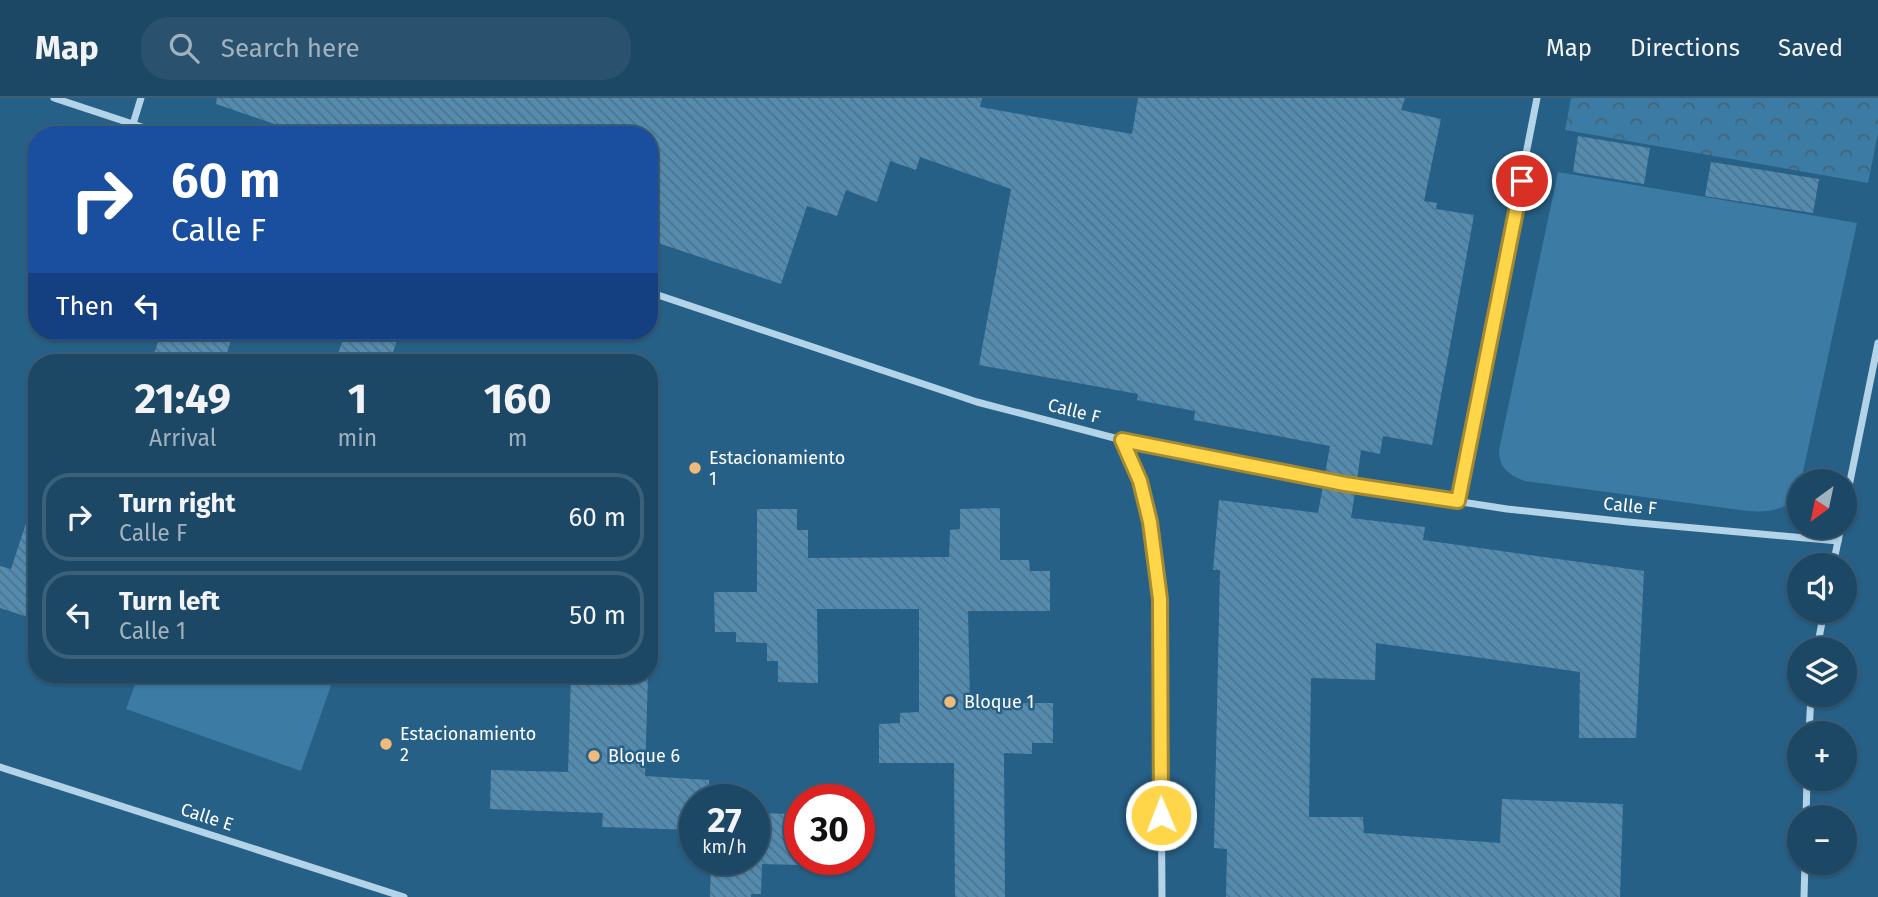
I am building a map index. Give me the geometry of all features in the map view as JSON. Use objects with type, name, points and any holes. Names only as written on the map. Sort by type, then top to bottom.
[{"type":"street","points":[[54,98],[139,126]]},
{"type":"street","points":[[133,124],[141,98]]},
{"type":"street","points":[[1458,501],[1537,98]]},
{"type":"street","name":"Calle F","points":[[658,295],[977,402],[1122,440],[1345,484],[1507,509],[1838,541]]},
{"type":"street","points":[[1852,469],[1878,343]]},
{"type":"street","points":[[1122,440],[1140,481],[1150,522],[1160,599],[1162,897]]},
{"type":"street","points":[[1836,553],[1838,541]]},
{"type":"street","name":"Calle E","points":[[0,767],[404,897]]},
{"type":"street","points":[[1804,897],[1805,875]]},
{"type":"green space","points":[[1571,98],[1878,98],[1878,133],[1868,183],[1565,130]]},
{"type":"green space","points":[[1558,172],[1857,223],[1804,469],[1787,469],[1787,505],[1773,510],[1748,511],[1525,481],[1503,466],[1499,450]]},
{"type":"green space","points":[[136,683],[332,683],[301,771],[126,709]]},
{"type":"building","points":[[217,98],[982,98],[980,107],[1132,134],[1138,98],[1405,98],[1401,110],[1441,119],[1424,201],[1437,203],[1436,209],[1474,215],[1432,445],[1383,436],[1380,454],[1361,450],[1357,480],[1325,474],[1330,446],[1194,420],[1195,411],[1137,400],[1138,394],[979,365],[1011,189],[920,157],[916,170],[890,161],[877,202],[846,190],[837,216],[807,206],[781,284],[658,243],[658,126],[281,126],[216,104]]},
{"type":"building","points":[[1578,136],[1650,148],[1644,184],[1573,172]]},
{"type":"building","points":[[1711,162],[1819,179],[1813,213],[1705,196]]},
{"type":"building","points":[[159,340],[231,340],[227,354],[154,354]]},
{"type":"building","points":[[343,340],[397,340],[393,354],[338,354]]},
{"type":"building","points":[[1323,486],[1355,492],[1351,518],[1425,527],[1423,540],[1644,571],[1636,738],[1579,738],[1580,672],[1376,643],[1375,680],[1311,678],[1309,817],[1363,817],[1364,833],[1500,843],[1502,799],[1623,804],[1620,897],[1226,897],[1227,849],[1214,848],[1220,570],[1213,570],[1219,500],[1318,513]]},
{"type":"building","name":"Bloque 1","points":[[1000,508],[1000,560],[1029,560],[1030,571],[1050,571],[1050,611],[968,611],[970,703],[1053,703],[1053,743],[1032,743],[1032,754],[1004,753],[1005,897],[955,897],[954,763],[879,763],[879,724],[900,723],[900,713],[919,712],[919,609],[817,609],[818,683],[778,682],[778,661],[767,661],[767,643],[736,642],[736,632],[715,632],[714,592],[757,592],[757,509],[797,509],[797,530],[808,530],[808,558],[949,557],[950,530],[960,529],[960,509]]},
{"type":"building","points":[[28,517],[28,617],[0,608],[0,566],[11,569]]},
{"type":"building","name":"Bloque 6","points":[[571,683],[648,683],[645,776],[709,780],[709,784],[679,784],[679,829],[602,827],[603,813],[490,809],[491,770],[568,772]]},
{"type":"building","points":[[770,813],[784,814],[784,865],[770,864]]},
{"type":"building","points":[[711,875],[762,875],[761,894],[751,894],[751,897],[710,897]]},
{"type":"place","name":"Estacionamiento 1","points":[[695,468]]},
{"type":"place","name":"Bloque 1","points":[[950,702]]},
{"type":"place","name":"Estacionamiento 2","points":[[386,744]]},
{"type":"place","name":"Bloque 6","points":[[594,756]]},
{"type":"route","points":[[1161,815],[1160,599],[1150,522],[1140,481],[1122,440],[1345,484],[1458,501],[1522,181]]}]
